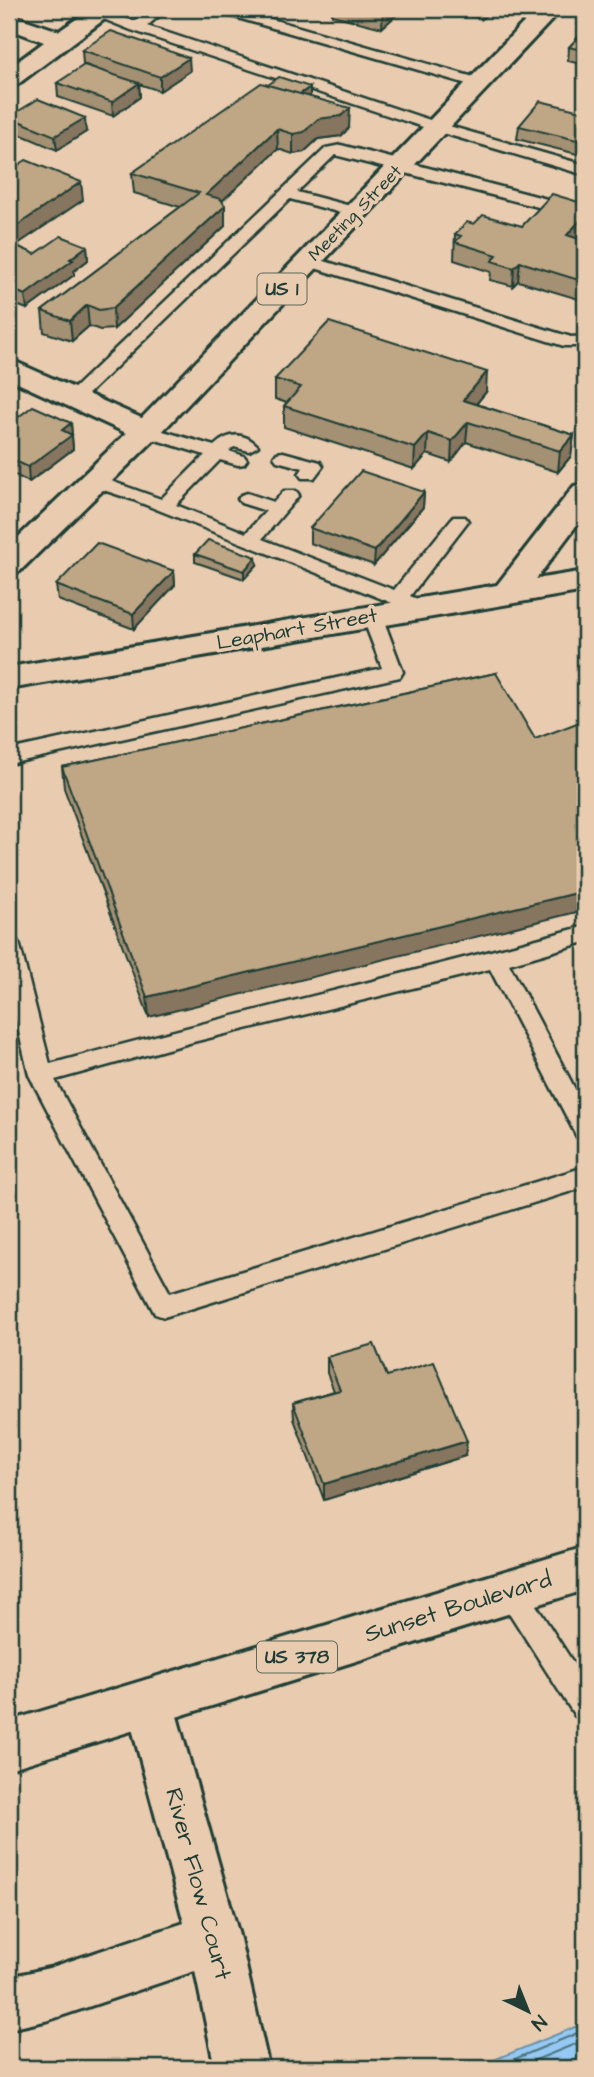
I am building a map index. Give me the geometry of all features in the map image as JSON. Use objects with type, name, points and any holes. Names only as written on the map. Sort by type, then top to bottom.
[{"type":"main road","name":"Meeting Street","points":[[9,564],[146,430],[550,9]]},
{"type":"main road","points":[[9,79],[102,12]]},
{"type":"main road","points":[[9,21],[63,41]]},
{"type":"main road","points":[[9,368],[146,430]]},
{"type":"main road","points":[[508,593],[585,494]]},
{"type":"main road","name":"Leaphart Street","points":[[9,678],[372,616],[410,603],[508,593],[585,581]]},
{"type":"main road","name":"Sunset Boulevard","points":[[9,1745],[585,1568]]},
{"type":"main road","name":"River Flow Court","points":[[149,1702],[214,1939],[242,2068]]},
{"type":"main road","points":[[9,2003],[49,1994],[214,1939]]},
{"type":"lane","points":[[136,27],[160,9]]},
{"type":"lane","points":[[222,9],[479,83]]},
{"type":"lane","points":[[102,12],[136,27],[438,127],[585,170]]},
{"type":"lane","points":[[74,398],[331,151],[341,150],[585,214]]},
{"type":"lane","points":[[288,194],[356,212]]},
{"type":"lane","points":[[308,261],[580,343]]},
{"type":"lane","points":[[146,430],[217,453],[244,453]]},
{"type":"lane","points":[[164,507],[217,453]]},
{"type":"lane","points":[[283,457],[314,466],[308,474]]},
{"type":"lane","points":[[191,480],[210,486]]},
{"type":"lane","points":[[94,481],[251,539],[410,603],[459,521]]},
{"type":"lane","points":[[247,499],[284,502],[251,539]]},
{"type":"lane","points":[[9,757],[393,672],[372,616]]},
{"type":"lane","points":[[41,1075],[193,1033],[496,959],[585,934]]},
{"type":"lane","points":[[9,946],[16,1009],[41,1075],[164,1306],[585,1177]]},
{"type":"lane","points":[[496,959],[585,1130]]},
{"type":"lane","points":[[511,1591],[585,1706]]},
{"type":"water","points":[[585,2023],[585,2068],[474,2068]]},
{"type":"building","points":[[585,30],[585,51],[569,47]]},
{"type":"building","points":[[111,31],[189,58],[160,77],[82,50]]},
{"type":"building","points":[[84,65],[139,83],[112,102],[57,83]]},
{"type":"building","points":[[279,77],[310,87],[300,94],[268,85]]},
{"type":"building","points":[[261,83],[350,108],[341,116],[318,119],[304,132],[293,134],[277,129],[206,195],[221,199],[225,206],[113,308],[99,310],[87,305],[70,321],[42,311],[199,193],[132,173]]},
{"type":"building","points":[[38,99],[85,118],[55,136],[9,117]]},
{"type":"building","points":[[540,101],[585,112],[585,142],[519,126]]},
{"type":"building","points":[[26,160],[81,182],[9,231],[9,171]]},
{"type":"building","points":[[552,194],[585,204],[585,215],[567,235],[585,241],[585,282],[520,262],[514,268],[492,261],[497,255],[455,242],[461,236],[455,234],[467,222],[474,224],[483,215],[522,226]]},
{"type":"building","points":[[61,236],[87,246],[70,259],[73,260],[25,295],[9,288],[9,254],[19,247],[35,254]]},
{"type":"building","points":[[329,322],[487,372],[463,400],[574,435],[560,451],[468,422],[452,441],[428,433],[415,448],[284,406],[301,387],[275,379]]},
{"type":"building","points":[[33,406],[71,423],[62,430],[72,435],[28,467],[9,458],[9,424]]},
{"type":"building","points":[[361,471],[424,492],[375,551],[310,528]]},
{"type":"building","points":[[208,540],[256,557],[244,571],[195,554]]},
{"type":"building","points":[[97,543],[174,571],[133,614],[56,585]]},
{"type":"building","points":[[496,673],[535,739],[585,720],[585,891],[147,997],[62,767]]},
{"type":"building","points":[[374,1344],[387,1376],[434,1362],[467,1441],[324,1484],[293,1403],[340,1390],[327,1357]]}]
